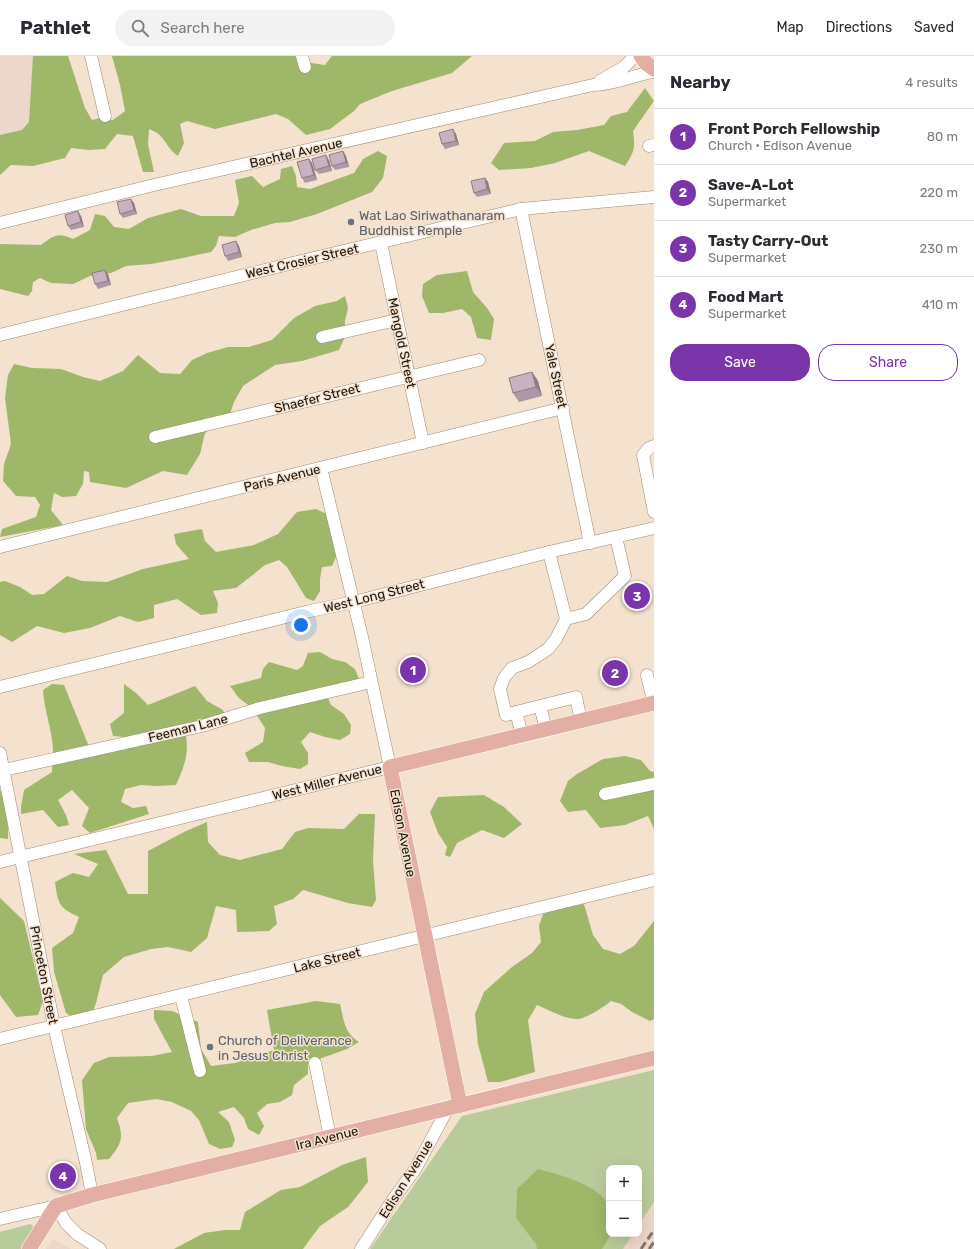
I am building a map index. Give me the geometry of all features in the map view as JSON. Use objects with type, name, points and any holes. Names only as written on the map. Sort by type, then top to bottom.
[{"type":"main road","points":[[641,56],[654,70]]},
{"type":"main road","name":"West Miller Avenue","points":[[390,767],[654,704]]},
{"type":"main road","name":"Edison Avenue","points":[[390,767],[425,936],[454,1106]]},
{"type":"main road","name":"Ira Avenue","points":[[56,1206],[454,1106],[654,1058]]},
{"type":"main road","points":[[29,1249],[56,1206]]},
{"type":"street","points":[[91,56],[105,116]]},
{"type":"street","name":"Bachtel Avenue","points":[[593,85],[624,67],[635,56]]},
{"type":"street","name":"Bachtel Avenue","points":[[0,223],[154,185],[593,85],[606,84],[654,70]]},
{"type":"street","name":"West Crosier Street","points":[[0,335],[521,209],[654,198]]},
{"type":"street","name":"Yale Street","points":[[521,209],[590,543]]},
{"type":"street","name":"Mangold Street","points":[[381,243],[423,443]]},
{"type":"street","points":[[322,337],[397,320]]},
{"type":"street","name":"Shaefer Street","points":[[155,437],[479,360]]},
{"type":"street","name":"Paris Avenue","points":[[0,546],[563,408]]},
{"type":"street","points":[[654,446],[649,448],[643,455],[649,469],[654,512]]},
{"type":"street","name":"Edison Avenue","points":[[321,468],[354,602],[390,767]]},
{"type":"street","name":"West Long Street","points":[[0,687],[302,613],[354,602],[549,552],[654,528]]},
{"type":"street","points":[[566,619],[586,614],[625,576],[616,537]]},
{"type":"street","points":[[549,552],[566,619],[556,639],[548,649],[528,662],[512,668],[504,678],[500,689],[506,715],[576,697],[581,721]]},
{"type":"street","points":[[647,675],[654,704]]},
{"type":"street","name":"Feeman Lane","points":[[4,770],[202,726],[260,708],[371,682]]},
{"type":"street","points":[[540,706],[546,729]]},
{"type":"street","points":[[516,712],[522,735]]},
{"type":"street","name":"Princeton Street","points":[[0,753],[54,1026],[86,1162],[92,1196]]},
{"type":"street","name":"West Miller Avenue","points":[[0,862],[390,767]]},
{"type":"street","points":[[605,794],[654,784]]},
{"type":"street","name":"Lake Street","points":[[0,1039],[654,880]]},
{"type":"street","points":[[181,996],[200,1071]]},
{"type":"street","points":[[315,1063],[330,1137]]},
{"type":"street","name":"Edison Avenue","points":[[361,1249],[392,1201],[416,1168],[454,1106]]},
{"type":"street","points":[[56,1206],[66,1223],[77,1234],[100,1249]]},
{"type":"street","name":"Ira Avenue","points":[[0,1219],[56,1206]]},
{"type":"shaded area","points":[[0,56],[33,56],[53,130],[0,151]]},
{"type":"shaded area","points":[[654,1189],[654,1249],[612,1249],[620,1237],[642,1237],[642,1207]]},
{"type":"shaded area","points":[[53,1239],[71,1249],[46,1249]]},
{"type":"green space","points":[[33,56],[68,56],[85,108],[92,120],[100,118],[113,120],[125,111],[112,56],[295,56],[297,61],[325,65],[332,56],[472,56],[452,73],[392,91],[360,104],[354,111],[330,129],[306,135],[288,119],[276,114],[215,129],[187,121],[180,124],[184,143],[178,156],[159,134],[149,129],[148,144],[154,172],[143,172],[133,136],[117,134],[105,149],[89,150],[71,148],[65,158],[33,166],[11,165],[0,175],[0,135],[22,130],[29,122]]},
{"type":"green space","points":[[645,88],[654,101],[633,131],[634,149],[625,166],[589,151],[555,163],[531,168],[499,170],[491,163],[504,143],[535,141],[553,132],[577,130],[604,125],[611,116],[627,112]]},
{"type":"green space","points":[[378,151],[387,156],[383,178],[372,192],[317,214],[290,222],[275,223],[251,230],[235,237],[219,236],[216,246],[211,252],[151,264],[126,266],[111,273],[90,276],[73,284],[51,283],[40,278],[33,282],[32,291],[28,296],[0,289],[0,244],[41,245],[49,239],[60,235],[73,239],[90,230],[95,214],[105,216],[114,227],[129,229],[148,218],[181,209],[201,216],[234,216],[239,203],[235,180],[252,176],[263,187],[280,179],[281,169],[292,166],[296,176],[297,187],[310,189],[354,173],[363,159]]},
{"type":"green space","points":[[467,271],[473,292],[487,308],[494,319],[491,340],[477,338],[471,317],[462,309],[443,313],[429,313],[422,296],[423,284],[437,275]]},
{"type":"green space","points":[[345,296],[348,308],[345,321],[344,339],[339,350],[302,361],[275,365],[243,386],[234,402],[230,414],[205,433],[200,454],[187,475],[163,471],[126,488],[90,482],[89,472],[84,471],[83,484],[76,496],[62,497],[54,493],[51,510],[63,525],[0,537],[2,529],[36,517],[40,505],[35,497],[16,496],[3,481],[4,464],[11,444],[5,398],[8,375],[14,364],[32,368],[61,369],[100,381],[123,371],[138,355],[160,373],[180,374],[192,360],[207,353],[228,347],[249,347],[272,340],[294,318],[315,306],[337,301]]},
{"type":"green space","points":[[316,509],[327,514],[337,555],[332,566],[322,567],[320,591],[314,601],[306,598],[287,567],[279,560],[265,565],[236,588],[213,591],[218,603],[217,613],[201,615],[177,599],[154,605],[154,618],[138,622],[120,616],[90,628],[64,633],[37,626],[12,642],[0,635],[0,582],[5,581],[20,587],[32,595],[44,594],[67,576],[82,581],[107,582],[143,569],[189,559],[176,544],[174,534],[202,529],[205,541],[216,552],[254,545],[278,534],[297,512]]},
{"type":"green space","points":[[320,652],[332,659],[345,662],[355,669],[359,679],[326,693],[331,705],[344,714],[351,725],[350,734],[340,740],[310,732],[301,742],[308,753],[308,764],[300,769],[268,762],[249,762],[245,753],[263,742],[265,728],[252,708],[239,698],[230,686],[261,678],[263,669],[269,662],[297,670],[303,666],[308,653]]},
{"type":"green space","points":[[52,684],[64,685],[92,754],[108,753],[143,745],[124,737],[113,736],[110,724],[124,713],[124,684],[148,705],[195,686],[207,701],[223,710],[224,714],[186,735],[187,749],[185,761],[176,785],[141,785],[125,789],[121,802],[133,808],[146,806],[149,814],[90,833],[82,826],[89,808],[72,790],[58,800],[66,815],[69,825],[58,827],[43,810],[21,814],[24,790],[52,772],[53,749],[43,690]]},
{"type":"green space","points":[[625,756],[641,760],[650,771],[654,772],[654,829],[648,816],[625,825],[600,828],[586,810],[568,812],[560,801],[568,781],[603,759]]},
{"type":"green space","points":[[0,789],[4,801],[8,826],[8,839],[0,838]]},
{"type":"green space","points":[[484,795],[504,807],[522,824],[504,838],[482,830],[457,843],[450,857],[445,855],[447,847],[438,833],[430,812],[438,797]]},
{"type":"green space","points":[[359,814],[375,814],[373,860],[376,900],[372,907],[348,903],[303,890],[293,899],[274,906],[277,924],[269,931],[237,932],[236,910],[216,906],[207,938],[191,952],[168,947],[151,949],[124,957],[103,975],[91,1017],[73,1017],[66,1013],[54,972],[52,948],[73,933],[79,917],[63,908],[57,895],[55,882],[73,873],[89,877],[98,864],[74,854],[106,850],[128,894],[148,894],[148,851],[207,822],[208,842],[220,855],[240,860],[282,849],[295,832],[308,828],[344,829]]},
{"type":"green space","points":[[0,898],[24,921],[43,1001],[38,1015],[16,1017],[0,995]]},
{"type":"green space","points":[[584,904],[593,935],[603,949],[620,954],[634,946],[654,921],[654,1019],[650,1021],[632,1012],[621,1004],[611,1001],[591,1014],[578,1019],[562,1016],[537,1005],[528,1020],[535,1072],[500,1082],[488,1082],[478,1044],[475,1014],[484,992],[512,967],[532,953],[541,942],[539,926],[543,914],[563,907]]},
{"type":"green space","points":[[316,1001],[340,1004],[347,1030],[350,1035],[359,1042],[347,1049],[308,1063],[308,1074],[294,1085],[292,1095],[280,1102],[267,1104],[257,1113],[264,1126],[259,1135],[248,1129],[244,1118],[234,1107],[218,1112],[229,1122],[235,1140],[232,1147],[220,1149],[209,1144],[199,1120],[191,1111],[172,1102],[156,1099],[128,1103],[117,1118],[121,1136],[117,1149],[109,1159],[97,1160],[96,1153],[86,1129],[82,1080],[94,1063],[109,1057],[152,1056],[172,1052],[154,1019],[154,1010],[172,1011],[198,1022],[201,1049],[211,1066],[235,1063],[274,1050],[267,1010]]},
{"type":"green space","points":[[654,1070],[654,1202],[642,1220],[642,1165],[606,1165],[606,1237],[631,1237],[623,1249],[370,1249],[462,1116]]},
{"type":"green space","points":[[366,1157],[368,1182],[348,1207],[320,1226],[303,1249],[174,1249],[204,1233],[225,1230],[240,1230],[245,1212],[281,1190],[300,1187],[342,1165]]},
{"type":"green space","points":[[538,1169],[579,1182],[599,1194],[606,1201],[606,1237],[609,1237],[602,1249],[537,1249],[536,1244],[516,1218],[517,1189]]},
{"type":"green space","points":[[30,1224],[33,1226],[32,1233],[21,1249],[0,1249],[0,1232]]},
{"type":"building","points":[[453,129],[456,141],[442,144],[439,133]]},
{"type":"building","points":[[343,151],[346,162],[332,166],[329,155]]},
{"type":"building","points":[[326,155],[329,166],[315,170],[312,159]]},
{"type":"building","points":[[309,159],[314,175],[302,178],[297,162]]},
{"type":"building","points":[[485,178],[487,189],[474,193],[471,181]]},
{"type":"building","points":[[131,199],[134,210],[120,214],[117,202]]},
{"type":"building","points":[[78,211],[81,222],[68,226],[65,215]]},
{"type":"building","points":[[236,241],[239,252],[225,256],[222,245]]},
{"type":"building","points":[[105,270],[108,281],[95,284],[92,273]]},
{"type":"building","points":[[532,372],[536,387],[513,393],[509,378]]},
{"type":"railway","points":[[641,1249],[654,1230]]},
{"type":"railway","points":[[649,1249],[654,1242]]},
{"type":"place","name":"Wat Lao Siriwathanaram Buddhist Remple","points":[[351,222]]},
{"type":"place","name":"Tasty Carry-Out","points":[[637,596]]},
{"type":"place","name":"Front Porch Fellowship","points":[[413,670]]},
{"type":"place","name":"Save-A-Lot","points":[[615,673]]},
{"type":"place","name":"Church of Deliverance in Jesus Christ","points":[[210,1047]]},
{"type":"place","name":"Food Mart","points":[[63,1176]]}]
